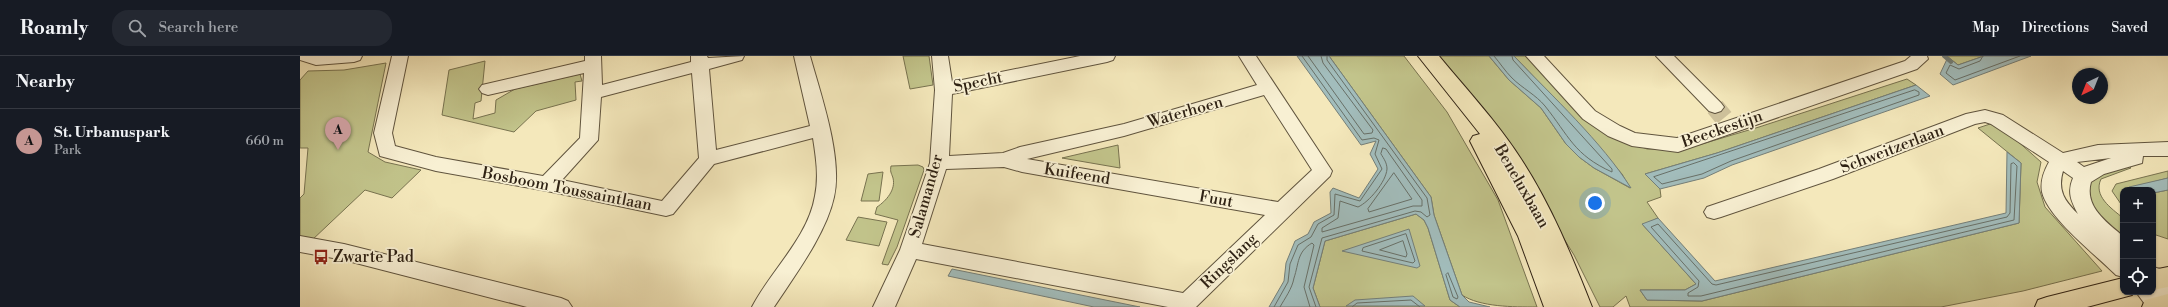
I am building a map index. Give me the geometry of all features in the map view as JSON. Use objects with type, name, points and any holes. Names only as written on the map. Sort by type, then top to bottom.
[{"type":"main road","name":"Beneluxbaan","points":[[1428,56],[1486,127],[1513,164],[1544,221],[1580,307]]},
{"type":"main road","name":"Beneluxbaan","points":[[1445,77],[1450,92],[1490,155],[1530,236],[1556,307]]},
{"type":"main road","points":[[2047,307],[2120,289]]},
{"type":"street","points":[[304,56],[316,59],[354,56]]},
{"type":"street","name":"Bosboom Toussaintlaan","points":[[400,56],[383,133],[387,151],[436,164],[547,184],[666,209],[708,159]]},
{"type":"street","points":[[593,93],[700,61],[736,56]]},
{"type":"street","points":[[762,307],[813,226],[825,198],[826,171],[819,130],[802,56]]},
{"type":"street","name":"Salamander","points":[[884,307],[910,250],[939,163],[944,90],[940,56]]},
{"type":"street","name":"Specht","points":[[944,90],[1107,56]]},
{"type":"street","name":"Ringslang","points":[[910,250],[1187,302],[1323,171],[1247,56]]},
{"type":"street","name":"Beeckestijn","points":[[1534,56],[1589,115],[1614,131],[1632,139],[1678,145],[1724,117],[1915,61]]},
{"type":"street","points":[[1664,56],[1724,117]]},
{"type":"street","points":[[488,90],[593,60],[593,93],[589,140],[547,184]]},
{"type":"street","points":[[700,61],[708,159],[819,130]]},
{"type":"street","name":"Waterhoen","points":[[1101,135],[1124,130],[1268,88]]},
{"type":"street","name":"Schweitzerlaan","points":[[1714,212],[1826,174],[1972,118],[1985,116],[2008,126],[2084,176]]},
{"type":"street","name":"Kuifeend","points":[[939,163],[1004,160],[1101,135]]},
{"type":"street","points":[[2120,266],[2072,221],[2055,200],[2050,187],[2052,172],[2061,162],[2070,158],[2119,151],[2168,150]]},
{"type":"street","points":[[2120,245],[2097,224],[2085,209],[2079,197],[2079,186],[2084,176],[2105,167],[2168,150]]},
{"type":"street","name":"Kuifeend","points":[[1004,160],[1022,165],[1151,187]]},
{"type":"street","name":"Fuut","points":[[1151,187],[1281,210]]},
{"type":"street","points":[[300,244],[351,254],[561,307]]},
{"type":"green space","points":[[903,56],[929,56],[933,85],[910,89]]},
{"type":"green space","points":[[1329,56],[1404,56],[1447,112],[1498,200],[1537,307],[1487,304],[1469,299],[1462,295],[1434,215],[1431,197]]},
{"type":"green space","points":[[1435,56],[1489,56],[1509,80],[1541,108],[1566,144],[1579,157],[1594,168],[1630,188],[1622,174],[1572,117],[1514,56],[1530,56],[1607,133],[1647,149],[1685,149],[1759,127],[1907,79],[1916,85],[1717,153],[1645,174],[1660,189],[1661,197],[1647,202],[1658,218],[1643,225],[1696,284],[1685,290],[1640,290],[1647,300],[1702,301],[2019,223],[2021,163],[1978,128],[1990,124],[2006,131],[2041,162],[2037,182],[2045,207],[2102,271],[2023,291],[1941,307],[1630,307],[1626,296],[1613,307],[1600,307],[1574,255],[1500,136]]},
{"type":"green space","points":[[1947,56],[1984,56],[1958,65]]},
{"type":"green space","points":[[485,61],[481,101],[475,103],[473,119],[495,113],[496,100],[515,89],[580,74],[582,81],[575,82],[576,100],[536,111],[514,132],[442,115],[449,70]]},
{"type":"green space","points":[[386,63],[368,152],[385,162],[421,170],[392,198],[365,190],[311,241],[300,239],[300,198],[304,194],[308,148],[300,148],[300,80],[308,71],[344,70]]},
{"type":"green space","points":[[1118,145],[1120,168],[1062,158]]},
{"type":"green space","points":[[918,165],[923,167],[924,170],[897,247],[888,265],[882,264],[898,220],[875,214],[877,207],[884,202],[892,191],[894,182],[891,166]]},
{"type":"green space","points":[[2129,166],[2131,168],[2101,179],[2099,185],[2099,191],[2104,201],[2120,216],[2120,241],[2104,228],[2089,198],[2090,183],[2094,177]]},
{"type":"green space","points":[[2168,171],[2168,178],[2134,187],[2120,187],[2120,203],[2112,191],[2116,184]]},
{"type":"green space","points":[[883,172],[879,201],[861,201],[868,174]]},
{"type":"green space","points":[[2168,190],[2168,239],[2156,235],[2156,192]]},
{"type":"green space","points":[[1416,214],[1424,220],[1428,228],[1450,300],[1460,307],[1320,307],[1313,288],[1325,241]]},
{"type":"green space","points":[[858,217],[887,222],[879,246],[846,240]]},
{"type":"water","points":[[1297,56],[1329,56],[1431,197],[1434,215],[1462,295],[1469,302],[1490,307],[1460,307],[1450,300],[1428,228],[1424,220],[1416,214],[1325,241],[1313,288],[1320,307],[1269,307],[1284,281],[1286,263],[1295,241],[1308,234],[1314,222],[1331,213],[1330,192],[1333,188],[1359,198],[1378,169],[1370,154],[1376,141],[1361,145]]},
{"type":"water","points":[[1489,56],[1514,56],[1591,137],[1606,154],[1631,188],[1594,168],[1579,157],[1566,144],[1541,108],[1509,80]]},
{"type":"water","points":[[1984,56],[2031,56],[1953,85],[1940,74],[1948,57],[1958,65]]},
{"type":"water","points":[[1916,85],[1930,96],[1732,165],[1704,178],[1660,189],[1645,174],[1717,153]]},
{"type":"water","points":[[2007,152],[2021,163],[2019,223],[1702,301],[1647,300],[1640,290],[1685,290],[1696,284],[1642,224],[1658,218],[1715,281],[2006,213]]},
{"type":"water","points":[[2168,178],[2168,190],[2156,192],[2156,187],[2129,187]]},
{"type":"water","points":[[1409,229],[1420,266],[1417,268],[1342,251]]},
{"type":"water","points":[[952,269],[1140,307],[1094,307],[948,276]]},
{"type":"water","points":[[1413,296],[1425,306],[1346,306],[1355,300]]},
{"type":"waterway","points":[[1944,56],[1951,62]]},
{"type":"tunnel","points":[[1715,107],[1724,118]]},
{"type":"place","name":"St. Urbanuspark","points":[[338,150]]},
{"type":"place","name":"Zwarte Pad","points":[[321,257]]}]
